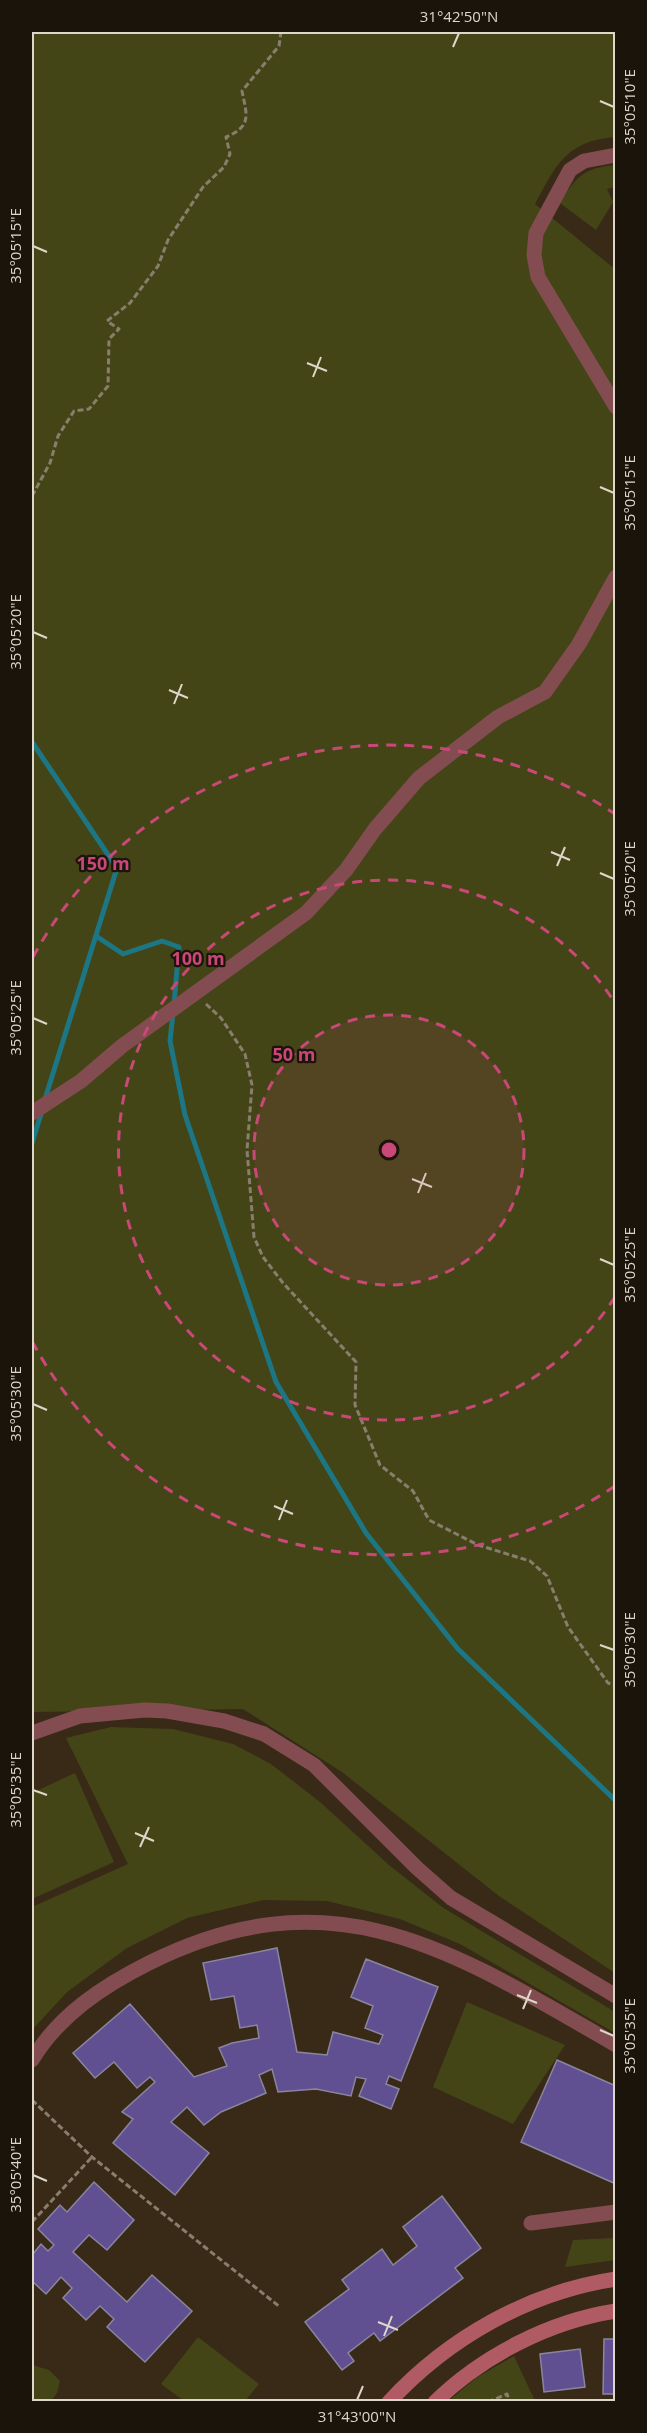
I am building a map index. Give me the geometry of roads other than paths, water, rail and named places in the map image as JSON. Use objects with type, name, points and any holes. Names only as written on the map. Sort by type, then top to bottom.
[{"type":"street","points":[[615,155],[584,161],[570,170],[536,233],[534,255],[538,277],[615,407]]},
{"type":"street","points":[[32,1113],[81,1081],[122,1046],[306,913],[346,870],[375,829],[418,778],[498,717],[545,692],[579,644],[615,577]]},
{"type":"street","points":[[32,1733],[80,1716],[145,1710],[167,1711],[224,1721],[264,1734],[314,1765],[417,1868],[451,1898],[615,1996]]},
{"type":"street","points":[[32,2060],[65,2019],[95,1993],[133,1971],[171,1952],[210,1938],[298,1921],[341,1923],[410,1939],[444,1952],[484,1970],[615,2045]]},
{"type":"street","points":[[531,2223],[615,2212]]},
{"type":"street","points":[[389,2402],[446,2350],[498,2319],[565,2290],[615,2279]]},
{"type":"street","points":[[435,2402],[465,2376],[512,2347],[574,2321],[615,2311]]},
{"type":"waterway","points":[[32,742],[117,868],[45,1099]]},
{"type":"waterway","points":[[96,936],[123,954],[162,941],[179,947],[174,1004]]},
{"type":"waterway","points":[[173,1013],[170,1041],[185,1115],[276,1382],[366,1533],[458,1649],[616,1801]]},
{"type":"waterway","points":[[32,1143],[42,1111]]}]
